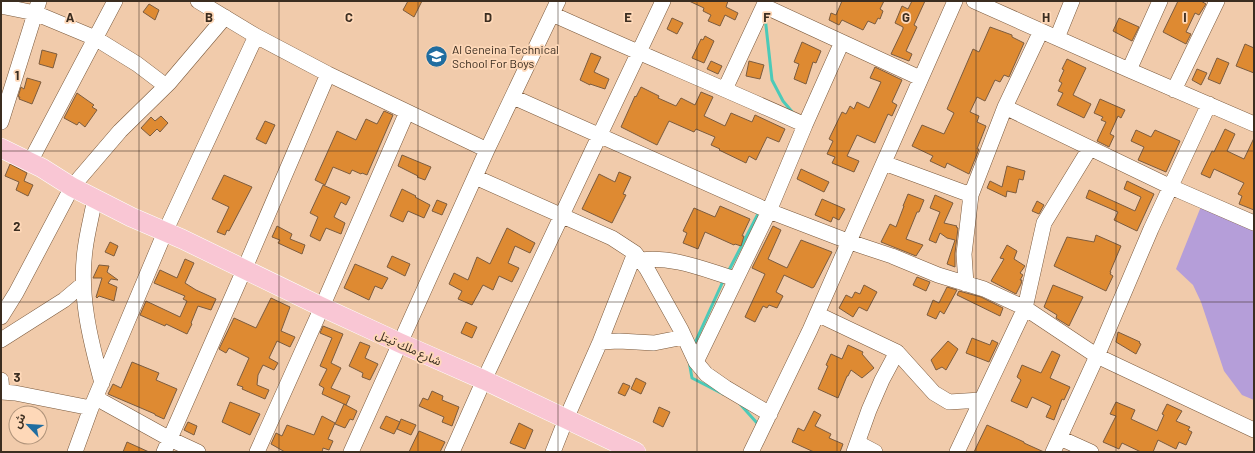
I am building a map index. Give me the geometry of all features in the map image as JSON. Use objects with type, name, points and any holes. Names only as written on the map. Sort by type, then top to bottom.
[{"type":"main road","name":"شارع ملك تيتل","points":[[1,148],[30,162],[72,187],[131,217],[174,235],[322,307],[484,380],[636,452]]},
{"type":"street","points":[[30,162],[94,38],[115,1]]},
{"type":"street","points":[[198,1],[256,36],[328,74],[488,150]]},
{"type":"street","points":[[452,452],[484,380],[663,1]]},
{"type":"street","points":[[751,452],[850,242],[920,78],[955,1]]},
{"type":"street","points":[[974,1],[1174,90],[1208,104],[1252,118]]},
{"type":"street","points":[[1057,38],[1072,1]]},
{"type":"street","points":[[1129,70],[1160,1]]},
{"type":"street","points":[[1174,90],[1217,1]]},
{"type":"street","points":[[725,89],[765,4],[920,78]]},
{"type":"street","points":[[1,6],[37,7],[94,38],[137,64],[166,86]]},
{"type":"street","points":[[1,122],[37,7]]},
{"type":"street","points":[[351,452],[475,177],[555,7],[639,53],[805,125]]},
{"type":"street","points":[[1,317],[16,293],[72,187],[120,131],[166,86],[225,17]]},
{"type":"street","points":[[966,284],[964,254],[971,195],[1005,107],[1041,32]]},
{"type":"street","points":[[74,452],[102,383],[174,235],[256,36]]},
{"type":"street","points":[[696,362],[769,211],[842,42]]},
{"type":"street","points":[[167,445],[328,74]]},
{"type":"street","points":[[513,97],[769,211],[850,242],[892,256],[938,275],[984,289],[1025,308],[1097,356],[1254,430]]},
{"type":"street","points":[[1053,452],[1097,356],[1151,229],[1208,104]]},
{"type":"street","points":[[1005,107],[1171,187],[1254,223]]},
{"type":"street","points":[[257,452],[407,112]]},
{"type":"street","points":[[957,452],[1025,308],[1044,223],[1090,148]]},
{"type":"street","points":[[884,163],[971,195]]},
{"type":"street","points":[[475,177],[612,238],[638,256],[647,269],[696,362],[706,374],[726,388],[770,414]]},
{"type":"street","points":[[95,198],[85,249],[83,284],[87,323],[102,383]]},
{"type":"street","points":[[638,256],[666,259],[690,264],[736,279]]},
{"type":"street","points":[[553,452],[566,419],[638,256]]},
{"type":"street","points":[[1,340],[57,304],[83,284]]},
{"type":"street","points":[[817,314],[897,352],[934,393],[949,402],[981,400]]},
{"type":"street","points":[[600,342],[619,341],[654,343],[684,337]]},
{"type":"street","points":[[875,452],[856,448],[869,410],[897,352]]},
{"type":"street","points":[[1,388],[15,393],[94,403],[167,445],[198,452]]},
{"type":"street","points":[[1060,438],[1091,452]]},
{"type":"shaded area","points":[[1203,206],[1254,230],[1254,400],[1242,395],[1224,371],[1201,302],[1193,285],[1176,269],[1200,209]]},
{"type":"building","points":[[408,1],[422,1],[414,17],[403,10]]},
{"type":"building","points":[[689,1],[728,1],[726,7],[738,13],[735,20],[725,15],[720,26],[708,21],[711,15],[703,11],[704,8]]},
{"type":"building","points":[[842,1],[884,1],[880,9],[883,11],[880,19],[878,18],[875,24],[868,21],[863,30],[842,20],[839,25],[829,20],[831,13],[836,15]]},
{"type":"building","points":[[912,1],[925,1],[914,25],[917,27],[906,51],[912,54],[909,61],[891,54],[903,29],[903,27],[895,23],[902,6],[908,9]]},
{"type":"building","points":[[1178,1],[1201,1],[1206,4],[1199,15],[1195,13],[1186,32],[1191,34],[1186,44],[1163,32]]},
{"type":"building","points":[[149,4],[159,10],[155,20],[143,12]]},
{"type":"building","points":[[672,18],[683,23],[677,34],[667,29]]},
{"type":"building","points":[[1119,18],[1139,27],[1132,41],[1113,31]]},
{"type":"building","points":[[990,27],[1012,35],[1012,37],[1024,43],[1009,77],[1004,75],[1000,82],[995,80],[985,101],[977,97],[970,112],[979,116],[977,122],[986,126],[969,174],[947,163],[945,168],[930,161],[933,156],[912,146],[922,125],[944,134],[954,113],[947,109],[973,49],[979,52]]},
{"type":"building","points":[[705,36],[714,41],[704,63],[692,58],[701,39],[703,40]]},
{"type":"building","points":[[802,42],[821,51],[816,63],[813,62],[806,84],[794,79],[799,64],[794,62]]},
{"type":"building","points":[[1245,44],[1254,48],[1254,73],[1236,66]]},
{"type":"building","points":[[42,50],[57,54],[53,68],[39,64]]},
{"type":"building","points":[[591,53],[601,57],[594,72],[609,79],[605,89],[590,85],[580,80]]},
{"type":"building","points":[[1217,58],[1229,63],[1220,84],[1208,79]]},
{"type":"building","points":[[1067,59],[1086,68],[1073,95],[1091,104],[1084,118],[1057,105],[1063,93],[1058,91],[1062,83],[1059,81],[1064,70],[1062,69]]},
{"type":"building","points":[[711,61],[722,66],[718,74],[707,69]]},
{"type":"building","points":[[749,61],[764,65],[760,79],[746,76]]},
{"type":"building","points":[[875,67],[902,80],[892,102],[897,105],[892,116],[888,114],[875,143],[857,135],[847,156],[859,161],[854,172],[832,163],[835,157],[827,154],[833,141],[829,139],[842,112],[846,114],[850,106],[854,109],[857,102],[869,108],[881,82],[870,78]]},
{"type":"building","points":[[1197,69],[1207,73],[1201,85],[1192,80]]},
{"type":"building","points":[[27,78],[41,82],[32,104],[19,99],[20,97],[18,97],[21,87],[24,89]]},
{"type":"building","points":[[641,87],[659,96],[658,98],[676,106],[681,98],[695,105],[701,92],[713,97],[704,116],[725,126],[731,113],[752,122],[755,115],[785,129],[779,142],[767,137],[756,160],[749,156],[746,163],[711,145],[715,137],[696,129],[694,132],[669,121],[657,145],[621,127],[635,96],[636,97]]},
{"type":"building","points":[[77,93],[94,105],[92,107],[97,110],[85,127],[79,122],[77,125],[64,118]]},
{"type":"building","points":[[1100,99],[1125,110],[1121,118],[1118,116],[1110,134],[1114,136],[1109,147],[1097,141],[1106,122],[1101,120],[1103,117],[1094,113]]},
{"type":"building","points":[[384,111],[393,115],[367,175],[352,170],[350,174],[333,167],[325,185],[315,180],[337,131],[356,140],[366,119],[377,124]]},
{"type":"building","points":[[161,116],[168,123],[160,132],[157,129],[150,136],[141,128],[151,117],[155,121]]},
{"type":"building","points":[[265,121],[275,125],[266,144],[256,139]]},
{"type":"building","points":[[1225,129],[1235,134],[1227,151],[1244,159],[1254,138],[1254,210],[1239,204],[1242,196],[1238,194],[1244,183],[1214,169],[1210,178],[1201,174]]},
{"type":"building","points":[[1136,130],[1151,137],[1155,130],[1180,141],[1166,172],[1138,160],[1144,147],[1131,141]]},
{"type":"building","points":[[402,155],[431,167],[425,180],[398,166]]},
{"type":"building","points":[[10,164],[27,173],[24,181],[33,185],[28,196],[16,190],[19,182],[5,176]]},
{"type":"building","points":[[1007,166],[1025,171],[1023,180],[1019,179],[1016,193],[1007,191],[1006,197],[987,188],[990,181],[1002,187]]},
{"type":"building","points":[[801,169],[829,182],[824,192],[797,179]]},
{"type":"building","points":[[619,172],[631,177],[623,194],[626,195],[612,223],[582,209],[599,174],[615,182]]},
{"type":"building","points":[[224,175],[252,187],[229,231],[227,230],[225,235],[217,232],[229,207],[212,199]]},
{"type":"building","points":[[1127,181],[1154,194],[1137,231],[1114,220],[1118,212],[1086,198],[1089,190],[1135,211],[1141,197],[1124,189]]},
{"type":"building","points":[[323,185],[350,197],[346,205],[341,202],[334,217],[345,223],[341,234],[326,228],[320,241],[310,236],[318,217],[310,213]]},
{"type":"building","points":[[402,189],[430,205],[424,218],[408,211],[403,222],[390,216]]},
{"type":"building","points":[[908,194],[924,200],[919,212],[917,212],[906,239],[923,245],[916,256],[881,242],[890,224],[896,227]]},
{"type":"building","points":[[935,195],[953,203],[944,223],[957,226],[956,227],[958,228],[955,267],[947,264],[955,240],[947,238],[940,233],[936,243],[929,240],[940,212],[930,208]]},
{"type":"building","points":[[822,199],[845,209],[839,220],[833,217],[831,222],[815,215]]},
{"type":"building","points":[[437,200],[447,204],[442,215],[432,211]]},
{"type":"building","points":[[1037,201],[1044,205],[1039,214],[1032,211]]},
{"type":"building","points":[[720,206],[750,219],[742,236],[744,236],[741,246],[734,245],[705,232],[698,249],[683,243],[687,233],[683,231],[694,208],[715,217]]},
{"type":"building","points":[[277,226],[292,234],[290,239],[305,245],[302,254],[278,243],[280,240],[272,237]]},
{"type":"building","points":[[773,226],[781,230],[768,259],[787,268],[801,240],[832,252],[814,287],[812,288],[784,275],[776,292],[783,296],[777,308],[769,305],[767,308],[763,306],[755,322],[745,317],[765,274],[752,268]]},
{"type":"building","points":[[507,228],[535,243],[530,253],[515,246],[508,263],[519,268],[512,282],[499,276],[493,290],[483,285],[472,305],[458,299],[462,291],[449,284],[454,273],[468,280],[477,257],[490,264]]},
{"type":"building","points":[[1096,235],[1121,246],[1110,272],[1113,276],[1106,291],[1054,266],[1067,237],[1094,242]]},
{"type":"building","points":[[110,242],[118,246],[114,256],[105,252]]},
{"type":"building","points":[[1007,245],[1017,251],[1014,259],[1025,266],[1020,273],[1023,275],[1020,280],[1022,280],[1021,284],[1016,294],[991,281],[1004,259],[1000,258]]},
{"type":"building","points":[[392,256],[410,264],[405,276],[387,267]]},
{"type":"building","points":[[185,259],[194,263],[185,283],[216,299],[211,310],[198,306],[187,334],[166,324],[165,326],[140,315],[146,301],[180,317],[187,301],[183,299],[185,296],[154,283],[160,270],[177,278]]},
{"type":"building","points":[[355,264],[388,278],[382,289],[375,286],[369,300],[344,288]]},
{"type":"building","points":[[99,265],[109,266],[107,272],[118,280],[111,279],[108,283],[117,287],[114,301],[99,296],[97,298],[96,297],[102,278],[93,278]]},
{"type":"building","points":[[917,277],[930,282],[926,291],[913,285]]},
{"type":"building","points":[[864,285],[877,292],[867,311],[859,307],[853,317],[839,308],[846,295],[852,298],[855,292],[860,294]]},
{"type":"building","points":[[1053,285],[1083,297],[1069,326],[1056,318],[1057,315],[1044,307]]},
{"type":"building","points":[[947,287],[957,290],[944,314],[940,311],[936,319],[927,315],[933,300],[939,303]]},
{"type":"building","points":[[959,291],[981,297],[1003,308],[1000,316],[957,295]]},
{"type":"building","points":[[271,298],[290,307],[281,331],[295,337],[290,347],[277,341],[269,358],[278,363],[274,370],[263,365],[258,375],[257,385],[269,390],[265,399],[242,389],[243,387],[237,385],[249,358],[229,348],[226,353],[219,349],[234,318],[256,328]]},
{"type":"building","points":[[466,322],[477,327],[472,338],[461,333]]},
{"type":"building","points":[[323,326],[343,334],[331,363],[341,368],[331,388],[350,396],[346,405],[322,394],[324,388],[319,385],[327,369],[320,366],[332,338],[320,333]]},
{"type":"building","points":[[1118,332],[1140,342],[1139,343],[1141,344],[1136,354],[1116,342]]},
{"type":"building","points":[[972,338],[990,345],[992,340],[998,343],[989,362],[966,353]]},
{"type":"building","points":[[948,341],[958,349],[946,370],[942,367],[936,370],[931,360]]},
{"type":"building","points":[[360,342],[370,346],[365,358],[378,364],[370,380],[362,377],[363,373],[349,366]]},
{"type":"building","points":[[848,345],[863,352],[862,354],[874,368],[862,378],[851,370],[838,398],[818,389],[828,366],[826,365],[831,354],[842,359]]},
{"type":"building","points":[[1052,351],[1060,355],[1050,378],[1070,387],[1064,400],[1062,399],[1054,420],[1046,417],[1051,406],[1032,397],[1027,408],[1011,401],[1021,380],[1017,377],[1022,365],[1041,373]]},
{"type":"building","points":[[132,362],[159,373],[156,380],[177,389],[164,419],[108,394],[113,384],[121,388]]},
{"type":"building","points":[[636,378],[646,383],[641,394],[631,389]]},
{"type":"building","points":[[623,383],[630,386],[625,396],[618,393]]},
{"type":"building","points":[[432,391],[443,396],[442,400],[459,407],[452,426],[442,422],[444,417],[419,406],[423,398],[428,400]]},
{"type":"building","points":[[230,402],[260,414],[250,435],[222,422]]},
{"type":"building","points":[[1116,402],[1135,410],[1131,419],[1157,431],[1164,415],[1162,414],[1167,404],[1182,411],[1176,421],[1190,427],[1188,430],[1192,432],[1186,445],[1179,442],[1176,449],[1158,440],[1153,452],[1141,452],[1122,443],[1119,449],[1103,442],[1116,416],[1110,414]]},
{"type":"building","points":[[344,404],[357,411],[353,420],[350,419],[345,428],[335,424]]},
{"type":"building","points":[[659,407],[670,412],[663,427],[653,422]]},
{"type":"building","points":[[814,411],[821,415],[815,426],[831,434],[829,438],[843,444],[840,452],[814,452],[792,442],[798,428],[804,431]]},
{"type":"building","points":[[322,416],[335,423],[328,439],[333,441],[329,450],[323,448],[322,452],[285,452],[271,444],[276,433],[282,436],[287,425],[314,435]]},
{"type":"building","points":[[386,416],[400,422],[394,434],[380,428]]},
{"type":"building","points":[[401,419],[416,425],[411,435],[397,429]]},
{"type":"building","points":[[188,422],[197,426],[194,435],[184,430]]},
{"type":"building","points":[[519,423],[533,430],[525,449],[510,443]]},
{"type":"building","points":[[987,425],[1024,442],[1044,452],[974,452]]},
{"type":"building","points":[[419,431],[445,442],[440,452],[409,452]]},
{"type":"building","points":[[127,442],[149,452],[123,452]]},
{"type":"waterway","points":[[765,17],[772,80],[783,101],[794,114]]},
{"type":"waterway","points":[[728,272],[759,212]]},
{"type":"waterway","points":[[694,345],[724,279]]},
{"type":"waterway","points":[[689,361],[692,378],[723,394]]},
{"type":"waterway","points":[[740,404],[757,423],[757,425]]},
{"type":"place","name":"Al Geneina Technical School For Boys","points":[[436,56]]}]
